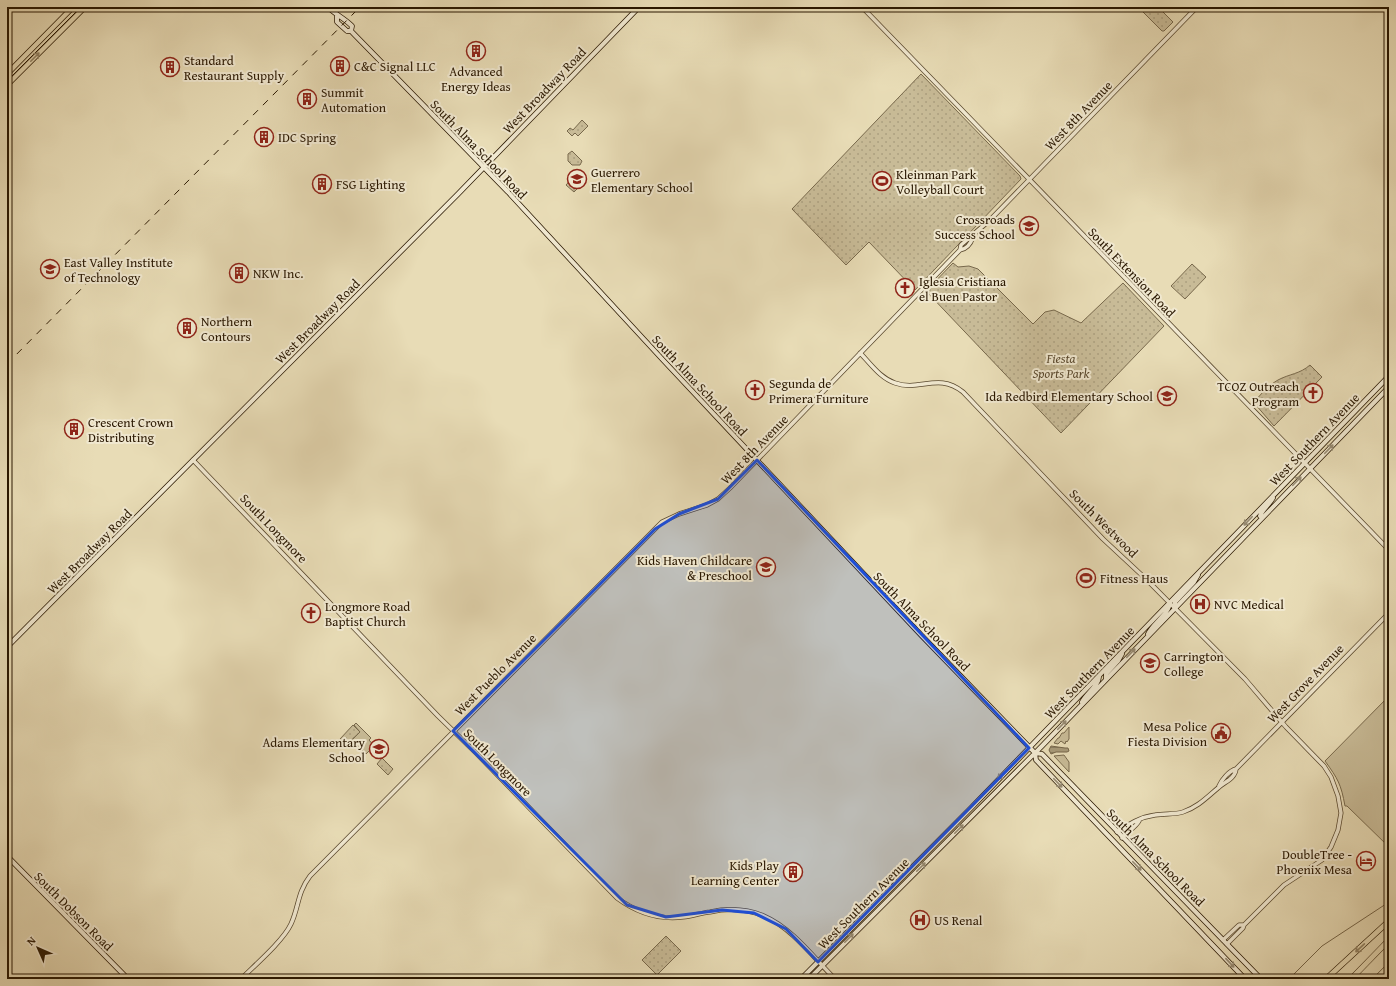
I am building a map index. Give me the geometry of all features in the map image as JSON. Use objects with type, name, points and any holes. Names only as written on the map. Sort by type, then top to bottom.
[{"type":"highway","points":[[1326,979],[1389,921]]},
{"type":"highway","points":[[1351,979],[1389,940]]},
{"type":"highway","points":[[1376,979],[1389,966]]},
{"type":"main road","points":[[7,74],[74,7]]},
{"type":"main road","points":[[7,85],[85,7]]},
{"type":"main road","name":"South Alma School Road","points":[[328,7],[337,16],[337,22],[347,31],[351,31],[484,167],[921,635],[1035,753],[1036,760],[1245,979]]},
{"type":"main road","name":"West Broadway Road","points":[[7,647],[484,167],[639,7]]},
{"type":"main road","name":"West Southern Avenue","points":[[801,979],[1030,748],[1389,376]]},
{"type":"main road","name":"West Southern Avenue","points":[[809,979],[1035,753],[1389,387]]},
{"type":"main road","points":[[1262,518],[1260,514],[1270,504],[1278,491]]},
{"type":"main road","points":[[1222,548],[1228,554]]},
{"type":"main road","points":[[1175,608],[1175,602],[1194,582],[1200,571]]},
{"type":"main road","points":[[1147,637],[1153,625],[1169,609],[1170,602]]},
{"type":"main road","points":[[1106,679],[1106,674],[1118,661],[1126,647]]},
{"type":"main road","points":[[1079,708],[1086,695],[1098,682],[1099,676]]},
{"type":"main road","name":"South Alma School Road","points":[[1035,753],[1042,754],[1122,838],[1261,979]]},
{"type":"main road","name":"South Dobson Road","points":[[7,856],[128,979]]},
{"type":"street","name":"South Extension Road","points":[[862,7],[1389,550]]},
{"type":"street","name":"West 8th Avenue","points":[[688,511],[707,505],[718,499],[730,488],[960,250],[961,246],[968,239],[973,237],[1030,180],[1197,7]]},
{"type":"street","name":"South Westwood","points":[[860,354],[884,377],[897,384],[906,386],[945,382],[955,386],[963,392],[1103,539],[1170,602],[1245,679],[1281,722],[1328,771],[1336,788],[1340,807],[1339,825],[1331,847],[1322,860],[1284,885],[1244,925]]},
{"type":"street","name":"South Longmore","points":[[193,460],[453,731],[478,754],[610,891],[627,905],[649,915],[681,918],[722,910],[742,910],[754,912],[770,919],[786,929],[835,979]]},
{"type":"street","name":"West Pueblo Avenue","points":[[241,979],[286,932],[294,915],[298,897],[304,883],[324,861],[654,529],[662,522],[688,511]]},
{"type":"street","name":"West Grove Avenue","points":[[1122,838],[1128,830],[1139,821],[1154,815],[1176,814],[1188,810],[1204,801],[1219,786],[1221,781],[1236,768],[1389,612]]},
{"type":"street","name":"West Grove Avenue","points":[[1117,832],[1134,820],[1139,821]]},
{"type":"street","points":[[1224,940],[1239,925],[1244,925]]},
{"type":"street","points":[[1228,944],[1244,925]]},
{"type":"highlighted area","points":[[757,460],[1029,748],[818,962],[786,929],[754,913],[722,910],[666,917],[627,905],[453,731],[655,529],[679,514],[718,499]]},
{"type":"green space","points":[[1141,7],[1158,7],[1173,22],[1164,31],[1162,31],[1141,10]]},
{"type":"green space","points":[[921,74],[1020,176],[1021,179],[915,290],[869,242],[846,265],[792,209]]},
{"type":"green space","points":[[582,120],[588,126],[578,136],[575,133],[572,136],[567,131],[570,128],[573,130]]},
{"type":"green space","points":[[572,151],[582,161],[580,165],[572,165],[568,161],[568,154]]},
{"type":"green space","points":[[576,174],[584,182],[574,192],[566,185]]},
{"type":"green space","name":"Fiesta Sports Park","points":[[953,263],[958,267],[969,266],[978,269],[1033,324],[1045,312],[1054,310],[1081,323],[1123,283],[1164,326],[1061,433],[926,291]]},
{"type":"green space","points":[[1192,264],[1206,277],[1185,299],[1171,286]]},
{"type":"green space","points":[[1310,365],[1322,377],[1274,426],[1254,402],[1275,382]]},
{"type":"green space","points":[[1389,696],[1389,847],[1347,806],[1345,806],[1338,782],[1325,761]]},
{"type":"green space","points":[[356,723],[371,738],[369,740],[374,746],[366,754],[352,740],[360,732],[354,725]]},
{"type":"green space","points":[[353,725],[360,732],[346,745],[340,739]]},
{"type":"green space","points":[[1069,727],[1069,739],[1067,742],[1066,741],[1065,744],[1061,741],[1058,744],[1054,743],[1062,733],[1064,733]]},
{"type":"green space","points":[[1064,755],[1069,762],[1069,772],[1054,756]]},
{"type":"green space","points":[[382,758],[393,769],[388,775],[377,764]]},
{"type":"green space","points":[[666,936],[681,951],[657,975],[642,960]]},
{"type":"shaded area","points":[[1051,746],[1068,748],[1069,751],[1051,754],[1049,750]]},
{"type":"waterway","points":[[1289,979],[1322,946],[1389,902]]},
{"type":"tram line","points":[[7,81],[81,7]]},
{"type":"railway","points":[[7,364],[360,7]]},
{"type":"place","name":"Advanced Energy Ideas","points":[[476,51]]},
{"type":"place","name":"C&C Signal LLC","points":[[340,66]]},
{"type":"place","name":"Standard Restaurant Supply","points":[[170,67]]},
{"type":"place","name":"Summit Automation","points":[[307,99]]},
{"type":"place","name":"IDC Spring","points":[[264,137]]},
{"type":"place","name":"Guerrero Elementary School","points":[[577,179]]},
{"type":"place","name":"Kleinman Park Volleyball Court","points":[[882,181]]},
{"type":"place","name":"FSG Lighting","points":[[322,184]]},
{"type":"place","name":"Crossroads Success School","points":[[1029,226]]},
{"type":"place","name":"East Valley Institute of Technology","points":[[50,269]]},
{"type":"place","name":"NKW Inc.","points":[[239,273]]},
{"type":"place","name":"Iglesia Cristiana el Buen Pastor","points":[[905,288]]},
{"type":"place","name":"Northern Contours","points":[[187,328]]},
{"type":"place","name":"Segunda de Primera Furniture","points":[[755,390]]},
{"type":"place","name":"TCOZ Outreach Program","points":[[1313,393]]},
{"type":"place","name":"Ida Redbird Elementary School","points":[[1167,396]]},
{"type":"place","name":"Crescent Crown Distributing","points":[[74,429]]},
{"type":"place","name":"Kids Haven Childcare & Preschool","points":[[766,567]]},
{"type":"place","name":"Fitness Haus","points":[[1086,578]]},
{"type":"place","name":"NVC Medical","points":[[1200,604]]},
{"type":"place","name":"Longmore Road Baptist Church","points":[[311,613]]},
{"type":"place","name":"Carrington College","points":[[1150,663]]},
{"type":"place","name":"Mesa Police Fiesta Division","points":[[1221,733]]},
{"type":"place","name":"Adams Elementary School","points":[[379,749]]},
{"type":"place","name":"DoubleTree - Phoenix Mesa","points":[[1366,861]]},
{"type":"place","name":"Kids Play Learning Center","points":[[793,872]]},
{"type":"place","name":"US Renal","points":[[920,920]]}]
